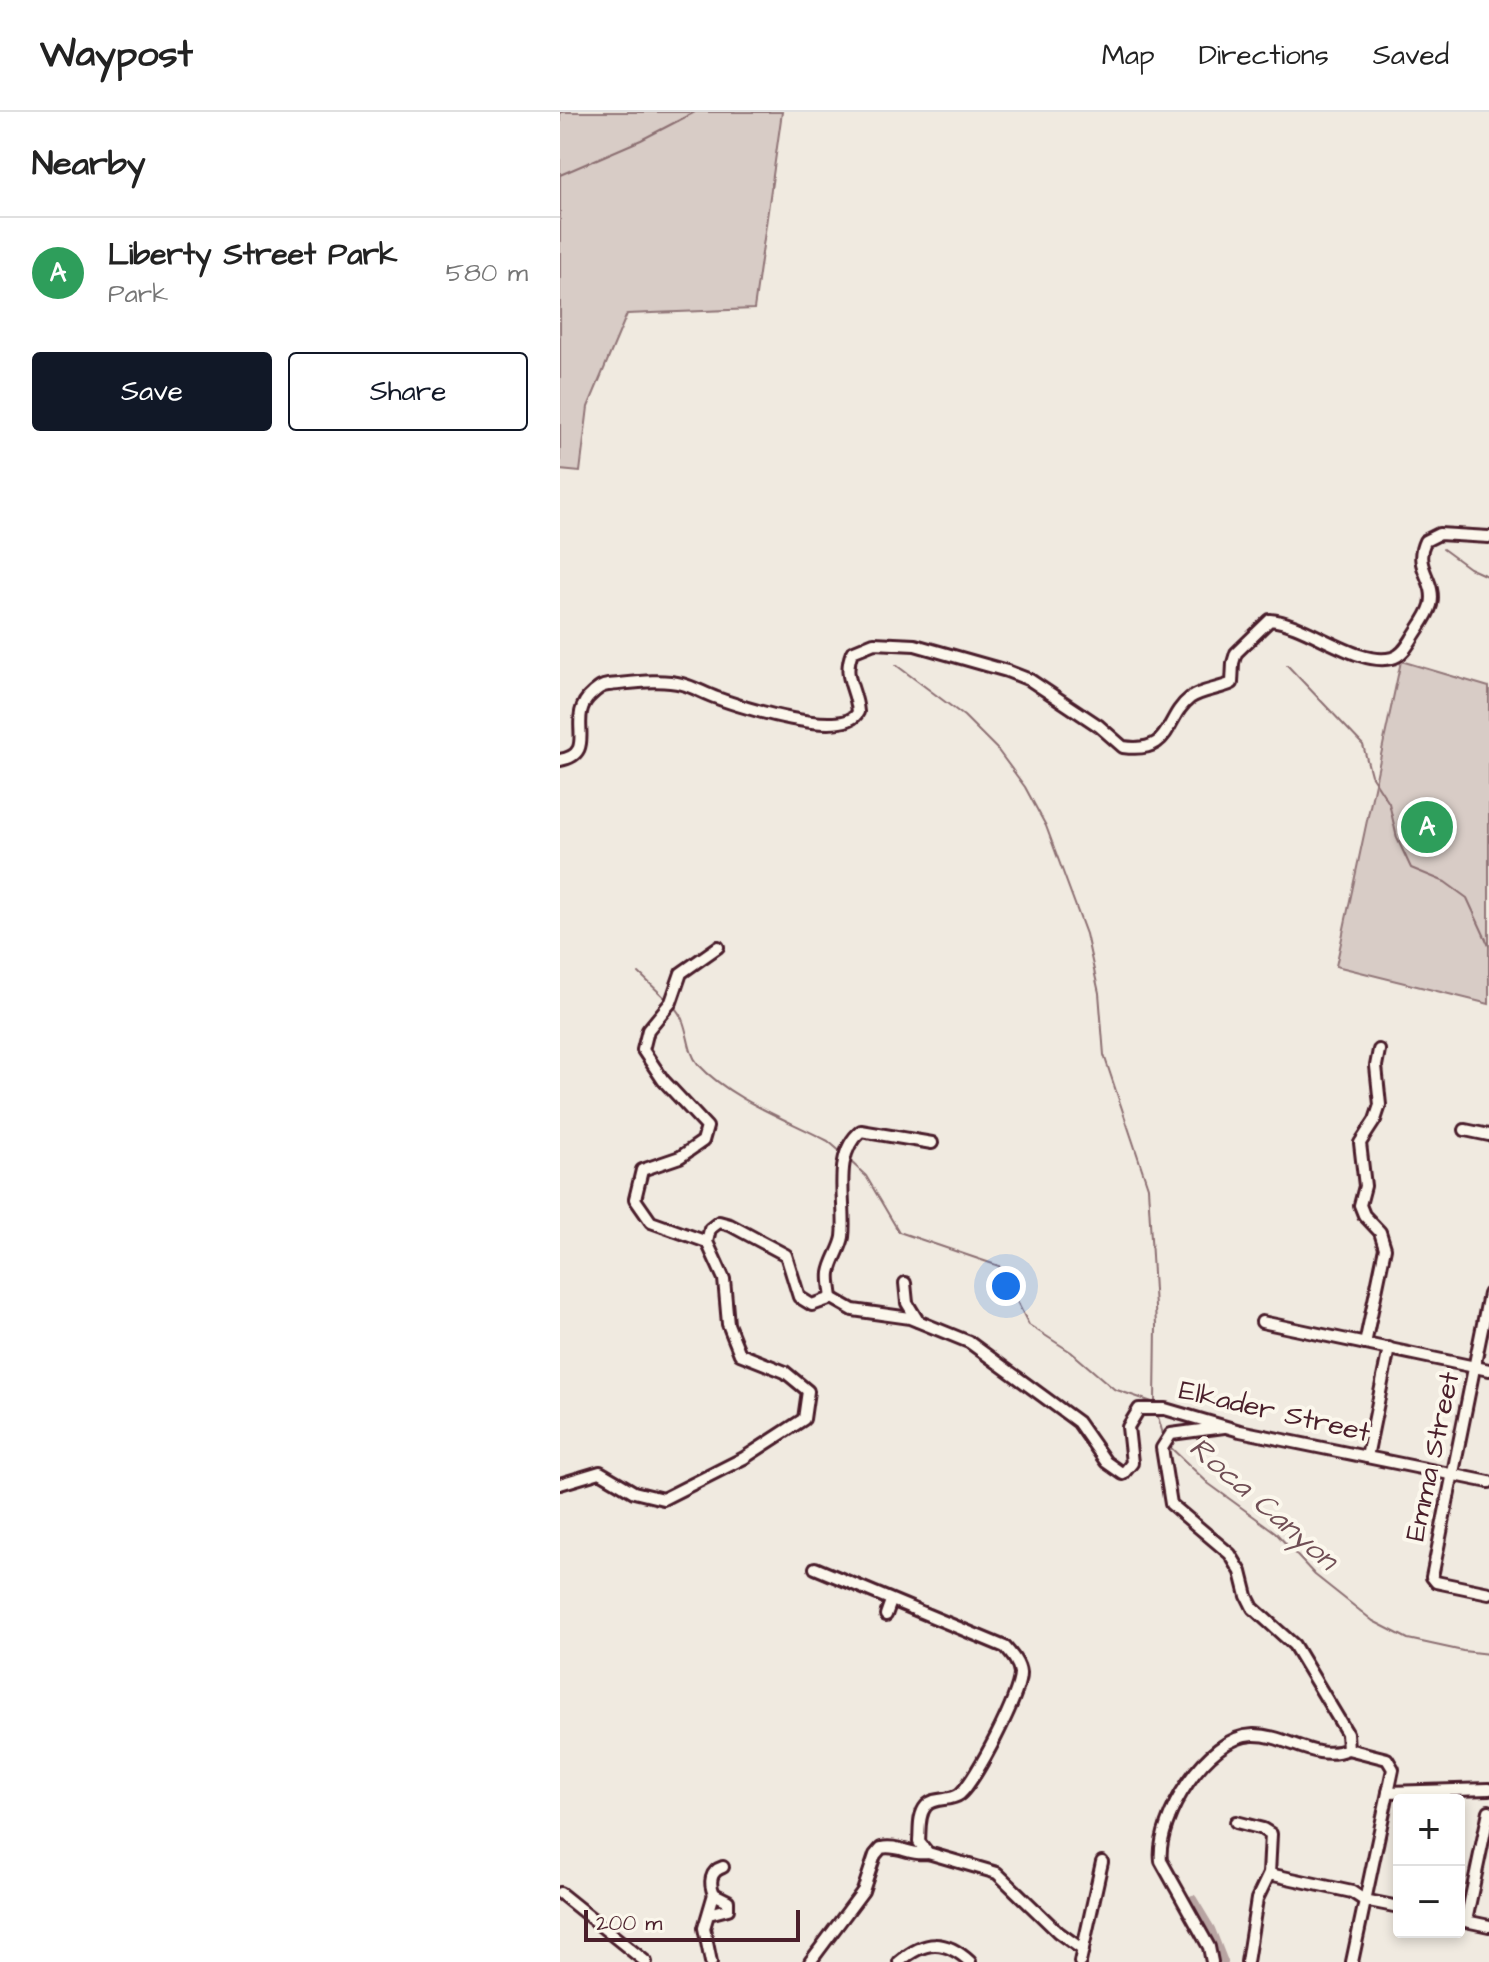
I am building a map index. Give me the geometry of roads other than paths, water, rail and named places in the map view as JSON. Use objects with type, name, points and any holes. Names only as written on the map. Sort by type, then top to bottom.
[{"type":"street","points":[[560,760],[573,757],[581,748],[579,721],[583,704],[601,686],[608,685],[680,683],[781,717],[838,724],[848,722],[858,712],[847,675],[847,664],[852,652],[874,643],[915,645],[1007,671],[1030,680],[1099,726],[1123,747],[1148,746],[1168,733],[1194,695],[1232,683],[1236,653],[1270,620],[1287,622],[1349,651],[1383,659],[1401,654],[1432,600],[1429,581],[1420,560],[1425,541],[1439,534],[1489,537]]},
{"type":"street","points":[[560,1484],[600,1472],[634,1492],[663,1499],[744,1458],[804,1419],[808,1391],[785,1372],[740,1354],[728,1324],[724,1279],[707,1242],[651,1222],[635,1199],[642,1170],[680,1157],[703,1141],[707,1127],[663,1080],[643,1050],[648,1030],[671,1002],[681,973],[718,947]]},
{"type":"street","points":[[1365,1344],[1385,1248],[1380,1232],[1364,1215],[1360,1205],[1365,1186],[1360,1143],[1375,1120],[1380,1105],[1376,1078],[1379,1050]]},
{"type":"street","points":[[1465,1130],[1489,1135]]},
{"type":"street","points":[[832,1298],[830,1272],[842,1240],[842,1180],[850,1140],[861,1131],[932,1143]]},
{"type":"street","name":"Elkader Street","points":[[707,1242],[710,1229],[719,1222],[730,1225],[786,1255],[799,1297],[812,1305],[832,1298],[853,1310],[910,1318],[969,1342],[1078,1422],[1106,1462],[1123,1474],[1132,1463],[1128,1427],[1139,1409],[1165,1409],[1224,1427],[1489,1482]]},
{"type":"street","points":[[905,1283],[907,1303],[919,1322]]},
{"type":"street","name":"Emma Street","points":[[1489,1294],[1432,1573],[1433,1581],[1489,1593]]},
{"type":"street","points":[[1262,1322],[1489,1370]]},
{"type":"street","points":[[1367,1457],[1389,1348]]},
{"type":"street","points":[[1224,1427],[1171,1434],[1166,1442],[1171,1504],[1224,1548],[1237,1563],[1253,1608],[1285,1635],[1302,1657],[1347,1733],[1348,1749]]},
{"type":"street","points":[[815,1568],[1005,1647],[1016,1659],[1020,1674],[1004,1720],[968,1786],[956,1797],[936,1800],[926,1807],[920,1820],[919,1842],[928,1853]]},
{"type":"street","points":[[850,1580],[853,1568]]},
{"type":"street","points":[[886,1615],[891,1601]]},
{"type":"street","points":[[1212,1962],[1209,1947],[1161,1861],[1160,1846],[1164,1829],[1187,1784],[1228,1742],[1248,1735],[1269,1737],[1325,1754],[1348,1749],[1390,1761],[1393,1769],[1352,1962]]},
{"type":"street","points":[[1388,1792],[1489,1789]]},
{"type":"street","points":[[1465,1909],[1489,1811]]},
{"type":"street","points":[[1236,1822],[1271,1834],[1269,1874],[1257,1899],[1247,1962]]},
{"type":"street","points":[[810,1962],[863,1891],[875,1855],[881,1848],[899,1846],[918,1854],[928,1853],[997,1873],[1058,1932],[1083,1950]]},
{"type":"street","points":[[1080,1962],[1102,1862]]},
{"type":"street","points":[[711,1962],[704,1928],[714,1894],[710,1885],[712,1876],[723,1867]]},
{"type":"street","points":[[1269,1874],[1352,1892],[1364,1900],[1393,1906]]},
{"type":"street","points":[[560,1893],[646,1962]]},
{"type":"street","points":[[709,1914],[728,1909],[728,1901],[714,1894]]},
{"type":"street","points":[[1465,1922],[1489,1926]]},
{"type":"street","points":[[899,1962],[918,1948],[932,1944],[955,1950],[970,1962]]},
{"type":"waterway","points":[[560,175],[641,140],[695,112]]},
{"type":"waterway","points":[[1443,549],[1469,568],[1489,577]]},
{"type":"waterway","points":[[896,665],[964,716],[997,749],[1025,787],[1046,826],[1086,934],[1099,993],[1104,1055],[1148,1187],[1156,1325],[1155,1401]]},
{"type":"waterway","points":[[1287,665],[1363,745],[1371,775],[1389,803],[1397,838],[1411,868],[1445,882],[1467,898],[1489,946]]},
{"type":"waterway","name":"Roca Canyon","points":[[639,973],[667,1000]]},
{"type":"waterway","name":"Roca Canyon","points":[[674,1007],[683,1021],[694,1058],[711,1076],[742,1098],[828,1141],[842,1153]]},
{"type":"waterway","name":"Roca Canyon","points":[[849,1160],[866,1176],[899,1232],[999,1266],[1029,1325],[1071,1352],[1114,1389],[1155,1403]]},
{"type":"waterway","name":"Roca Canyon","points":[[1157,1413],[1164,1438]]},
{"type":"waterway","name":"Roca Canyon","points":[[1169,1446],[1209,1484],[1275,1532],[1315,1575],[1373,1621],[1408,1639],[1489,1654]]},
{"type":"waterway","points":[[1193,1899],[1211,1929],[1224,1962]]},
{"type":"place","name":"Liberty Street Park","points":[[1427,827]]}]
